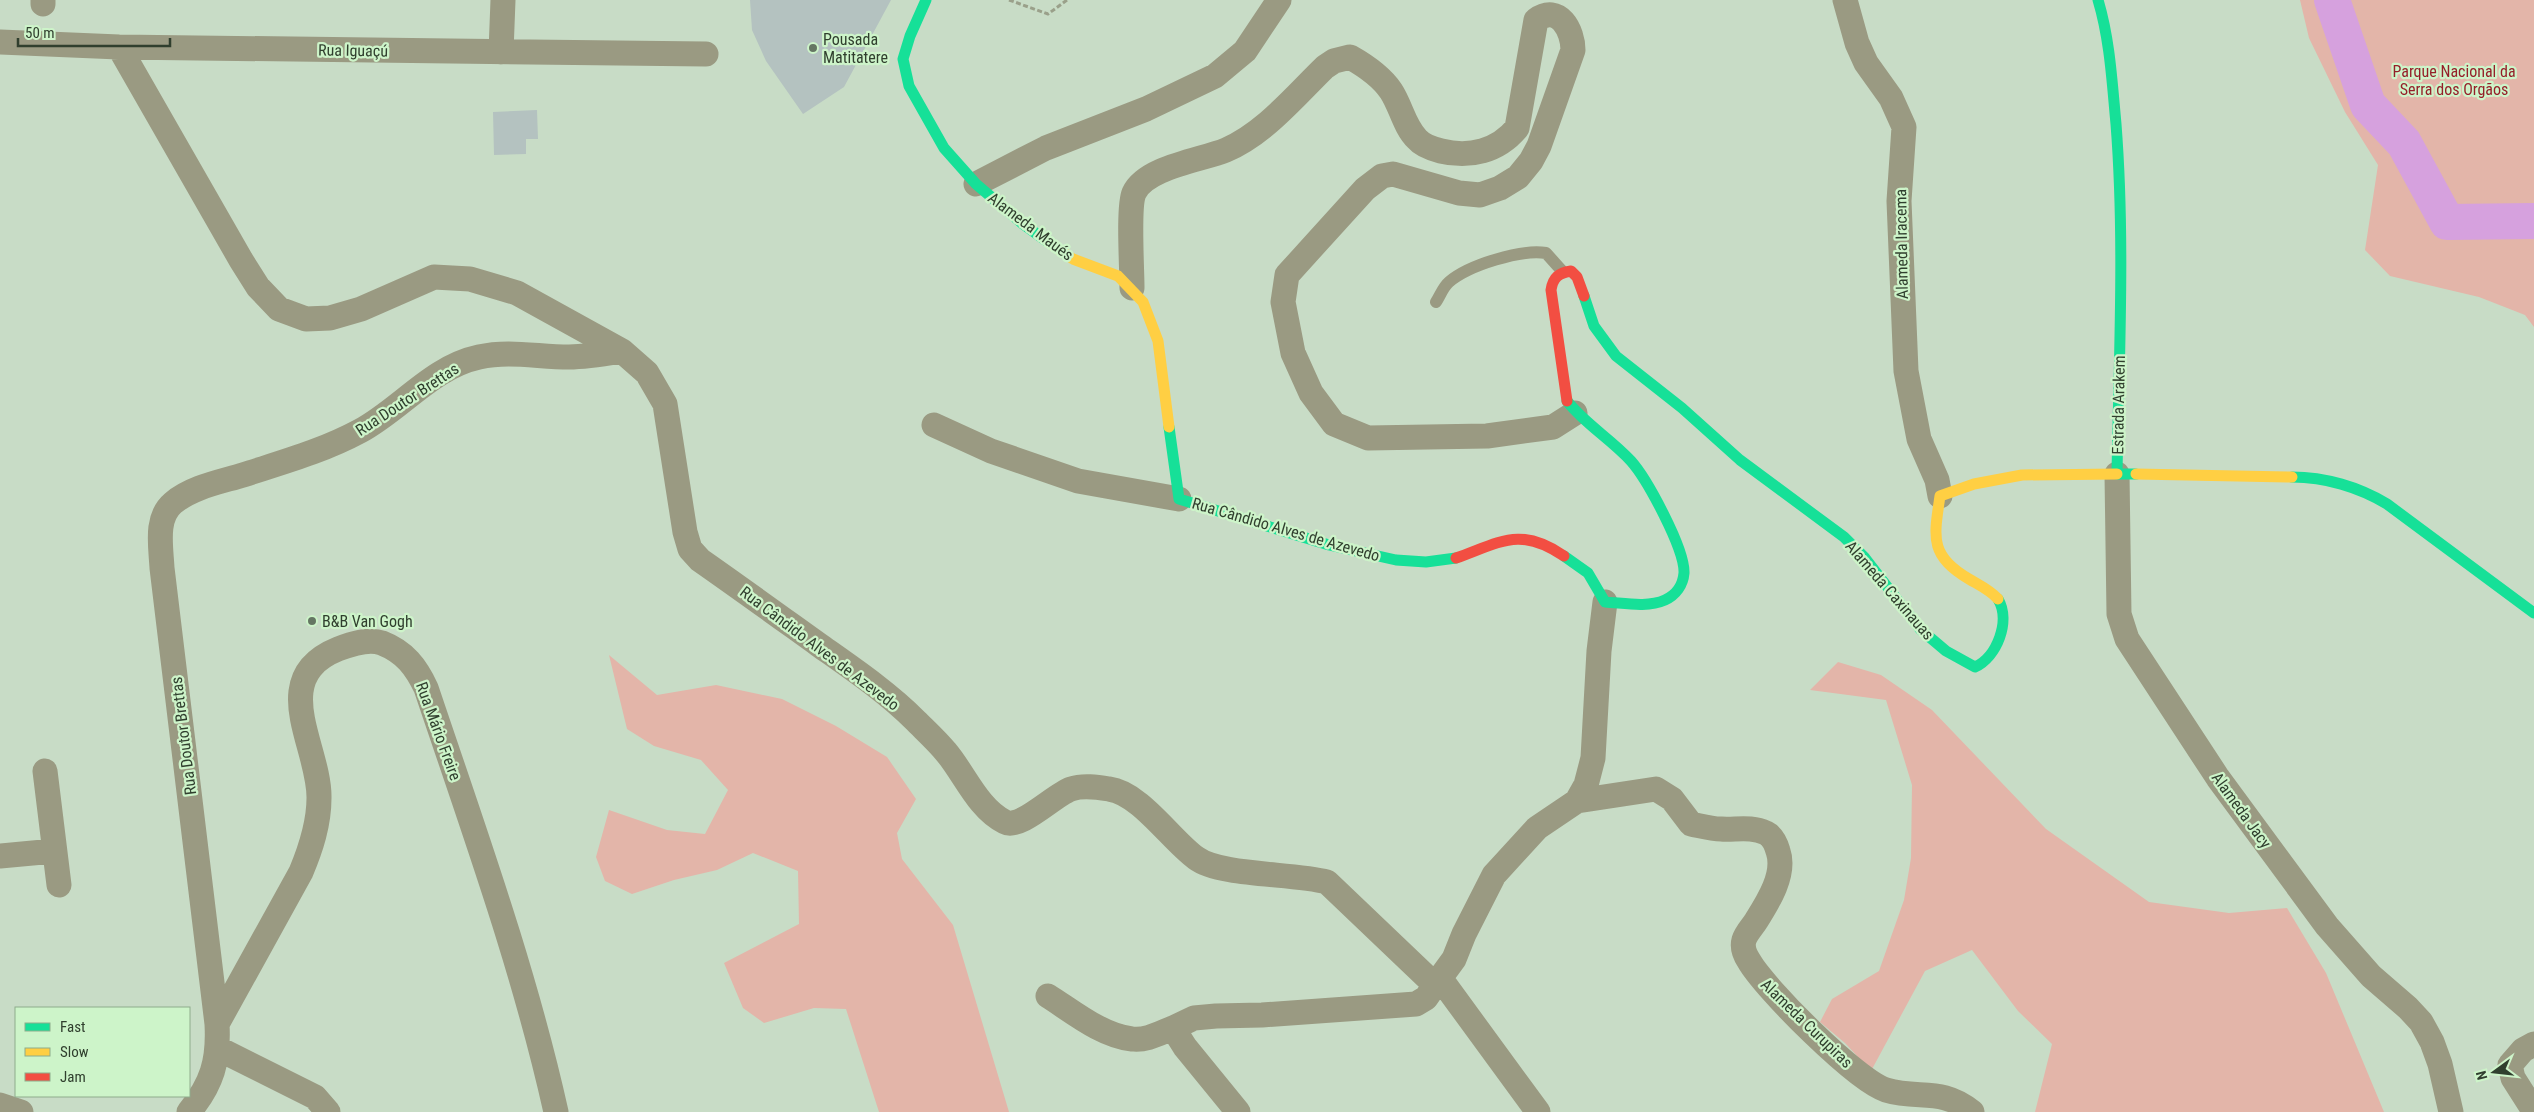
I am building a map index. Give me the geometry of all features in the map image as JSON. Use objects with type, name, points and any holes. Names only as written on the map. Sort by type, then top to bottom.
[{"type":"street","points":[[501,52],[503,0]]},
{"type":"street","name":"Alameda Maués","points":[[926,0],[902,59],[909,86],[944,148],[976,184],[1023,224],[1073,259],[1108,270],[1132,288],[1143,302],[1158,341],[1179,499]]},
{"type":"street","points":[[976,184],[1046,148],[1146,109],[1215,76],[1245,51],[1278,0]]},
{"type":"street","name":"Alameda Iracema","points":[[1844,0],[1866,63],[1891,98],[1904,126],[1899,201],[1906,371],[1919,439],[1937,480],[1940,496]]},
{"type":"street","name":"Estrada Arakem","points":[[2098,0],[2110,64],[2117,136],[2120,224],[2117,474],[2309,478],[2366,491],[2387,504],[2534,613]]},
{"type":"street","points":[[1132,288],[1132,201],[1141,183],[1179,163],[1224,151],[1245,141],[1274,117],[1325,67],[1334,61],[1350,57],[1365,66],[1392,92],[1417,140],[1433,148],[1453,154],[1474,154],[1492,149],[1508,139],[1517,128],[1536,20],[1548,15],[1560,18],[1569,28],[1573,39],[1573,50],[1539,146],[1532,161],[1518,177],[1500,188],[1480,195],[1459,193],[1393,174],[1382,176],[1365,189],[1287,275],[1283,302],[1294,353],[1311,393],[1334,424],[1368,438],[1433,438],[1519,433],[1553,426],[1575,413]]},
{"type":"street","name":"Rua Iguaçú","points":[[0,42],[119,47],[706,54]]},
{"type":"street","points":[[119,47],[241,260],[258,287],[279,309],[306,319],[330,318],[391,298],[434,277],[470,279],[517,293],[622,351]]},
{"type":"street","points":[[1048,996],[1091,1023],[1131,1039],[1146,1038],[1194,1018],[1416,1004],[1426,998],[1454,959],[1464,934],[1494,875],[1537,828],[1577,800],[1586,785],[1593,758],[1605,602],[1663,600],[1672,596],[1683,583],[1684,568],[1675,541],[1634,463],[1575,413],[1566,399],[1551,290],[1552,281],[1563,272]]},
{"type":"street","name":"Alameda Caxinauas","points":[[1563,272],[1571,272],[1577,276],[1594,326],[1616,356],[1682,408],[1740,460],[1844,537],[1865,558],[1920,629],[1946,651],[1975,667],[1985,663],[1993,655],[2004,621],[2003,606],[1989,590],[1944,562],[1935,540],[1940,496]]},
{"type":"street","name":"Rua Cândido Alves de Azevedo","points":[[622,351],[647,374],[665,404],[685,532],[690,549],[700,560],[871,682],[916,720],[946,752],[984,804],[1002,821],[1010,824],[1020,822],[1056,796],[1073,788],[1089,786],[1115,790],[1132,799],[1197,859],[1218,868],[1308,877],[1327,882],[1438,982],[1538,1112]]},
{"type":"street","name":"Rua Doutor Brettas","points":[[217,1024],[162,568],[160,535],[164,516],[171,504],[183,496],[202,488],[305,455],[362,430],[434,377],[477,357],[510,352],[579,357],[622,351]]},
{"type":"street","points":[[934,426],[990,451],[1078,480],[1179,499]]},
{"type":"street","points":[[1940,496],[1974,484],[2015,476],[2046,473],[2117,474]]},
{"type":"street","name":"Alameda Jacy","points":[[2117,474],[2119,614],[2127,639],[2218,778],[2327,926],[2371,976],[2408,1008],[2421,1022],[2432,1042],[2440,1064],[2451,1112]]},
{"type":"street","name":"Rua Cândido Alves de Azevedo","points":[[1179,499],[1329,545],[1396,560],[1426,562],[1457,558],[1516,538],[1532,540],[1550,547],[1588,573],[1605,602]]},
{"type":"street","name":"Rua Mário Freire","points":[[217,1024],[301,872],[311,847],[320,798],[303,722],[300,700],[303,680],[313,666],[335,651],[361,642],[378,642],[396,649],[410,661],[426,688],[522,979],[544,1055],[556,1112]]},
{"type":"street","points":[[45,771],[59,885]]},
{"type":"street","name":"Alameda Curupiras","points":[[1577,800],[1656,789],[1672,799],[1691,824],[1721,829],[1754,829],[1768,834],[1776,843],[1782,860],[1778,879],[1763,911],[1744,939],[1744,950],[1769,990],[1819,1039],[1873,1085],[1907,1094],[1947,1097],[1972,1112]]},
{"type":"street","points":[[0,856],[54,852]]},
{"type":"street","points":[[189,1112],[206,1092],[219,1049],[217,1024]]},
{"type":"street","points":[[1173,1028],[1190,1054],[1238,1112]]},
{"type":"street","points":[[2534,1044],[2523,1050],[2510,1065],[2513,1078],[2534,1111]]},
{"type":"street","points":[[219,1049],[315,1098],[328,1112]]},
{"type":"street","points":[[0,1104],[21,1112]]},
{"type":"lane","points":[[1436,302],[1447,284],[1464,271],[1516,254],[1546,253],[1563,272]]},
{"type":"path","points":[[1009,0],[1048,14],[1067,0]]},
{"type":"green space","name":"Parque Nacional da Serra dos Orgãos","points":[[2300,0],[2534,0],[2534,327],[2525,315],[2479,297],[2390,276],[2365,250],[2378,165],[2345,112],[2309,38]]},
{"type":"green space","points":[[609,655],[657,695],[716,685],[782,699],[836,726],[887,757],[916,799],[897,833],[902,859],[953,925],[1009,1112],[879,1112],[846,1009],[814,1008],[764,1023],[743,1008],[724,963],[799,924],[798,871],[753,853],[717,870],[674,880],[632,894],[605,881],[596,857],[609,810],[667,830],[705,834],[728,790],[701,760],[654,746],[627,729]]},
{"type":"green space","points":[[1838,662],[1881,675],[1932,710],[2046,829],[2149,902],[2229,913],[2287,908],[2326,973],[2384,1112],[2035,1112],[2052,1044],[2018,1011],[1972,950],[1925,971],[1871,1071],[1845,1043],[1820,1022],[1832,999],[1879,971],[1904,900],[1911,858],[1912,785],[1886,700],[1810,690]]},
{"type":"building","name":"Pousada Matitatere","points":[[750,0],[891,0],[844,87],[803,114],[766,61],[752,30]]},
{"type":"building","points":[[537,110],[538,139],[526,139],[526,154],[494,155],[493,112]]},
{"type":"waterway","points":[[2332,0],[2368,105],[2404,143],[2447,222],[2534,221]]},
{"type":"traffic: fast","points":[[926,0],[910,36],[903,59],[909,86],[944,148],[976,184],[1023,224],[1048,242]]},
{"type":"traffic: fast","points":[[2098,0],[2110,61],[2119,168],[2121,299],[2117,474],[2136,474]]},
{"type":"traffic: fast","points":[[1584,296],[1594,326],[1616,356],[1682,408],[1740,460],[1844,537],[1865,558],[1920,629],[1946,651],[1975,667],[1983,662],[1990,655],[2000,638],[2003,618],[2002,608],[1998,599]]},
{"type":"traffic: fast","points":[[1564,556],[1588,573],[1605,602],[1651,604],[1665,600],[1676,592],[1684,573],[1683,562],[1672,532],[1638,470],[1623,453],[1582,417],[1567,401]]},
{"type":"traffic: fast","points":[[1169,427],[1179,499],[1329,545],[1396,560],[1426,562],[1456,558]]},
{"type":"traffic: fast","points":[[2292,477],[2304,477],[2341,484],[2387,504],[2534,613]]},
{"type":"traffic: slow","points":[[1048,242],[1073,259],[1118,276],[1143,302],[1158,341],[1169,427]]},
{"type":"traffic: slow","points":[[1998,599],[1988,590],[1956,571],[1941,553],[1937,544],[1936,534],[1940,496],[1974,484],[2022,475],[2117,474]]},
{"type":"traffic: slow","points":[[2136,474],[2292,477]]},
{"type":"traffic: jam","points":[[1567,401],[1551,290],[1553,282],[1560,274],[1571,271],[1577,277],[1584,296]]},
{"type":"traffic: jam","points":[[1456,558],[1498,542],[1522,539],[1535,541],[1564,556]]},
{"type":"place","name":"Pousada Matitatere","points":[[813,48]]},
{"type":"place","name":"B&B Van Gogh","points":[[312,621]]}]
